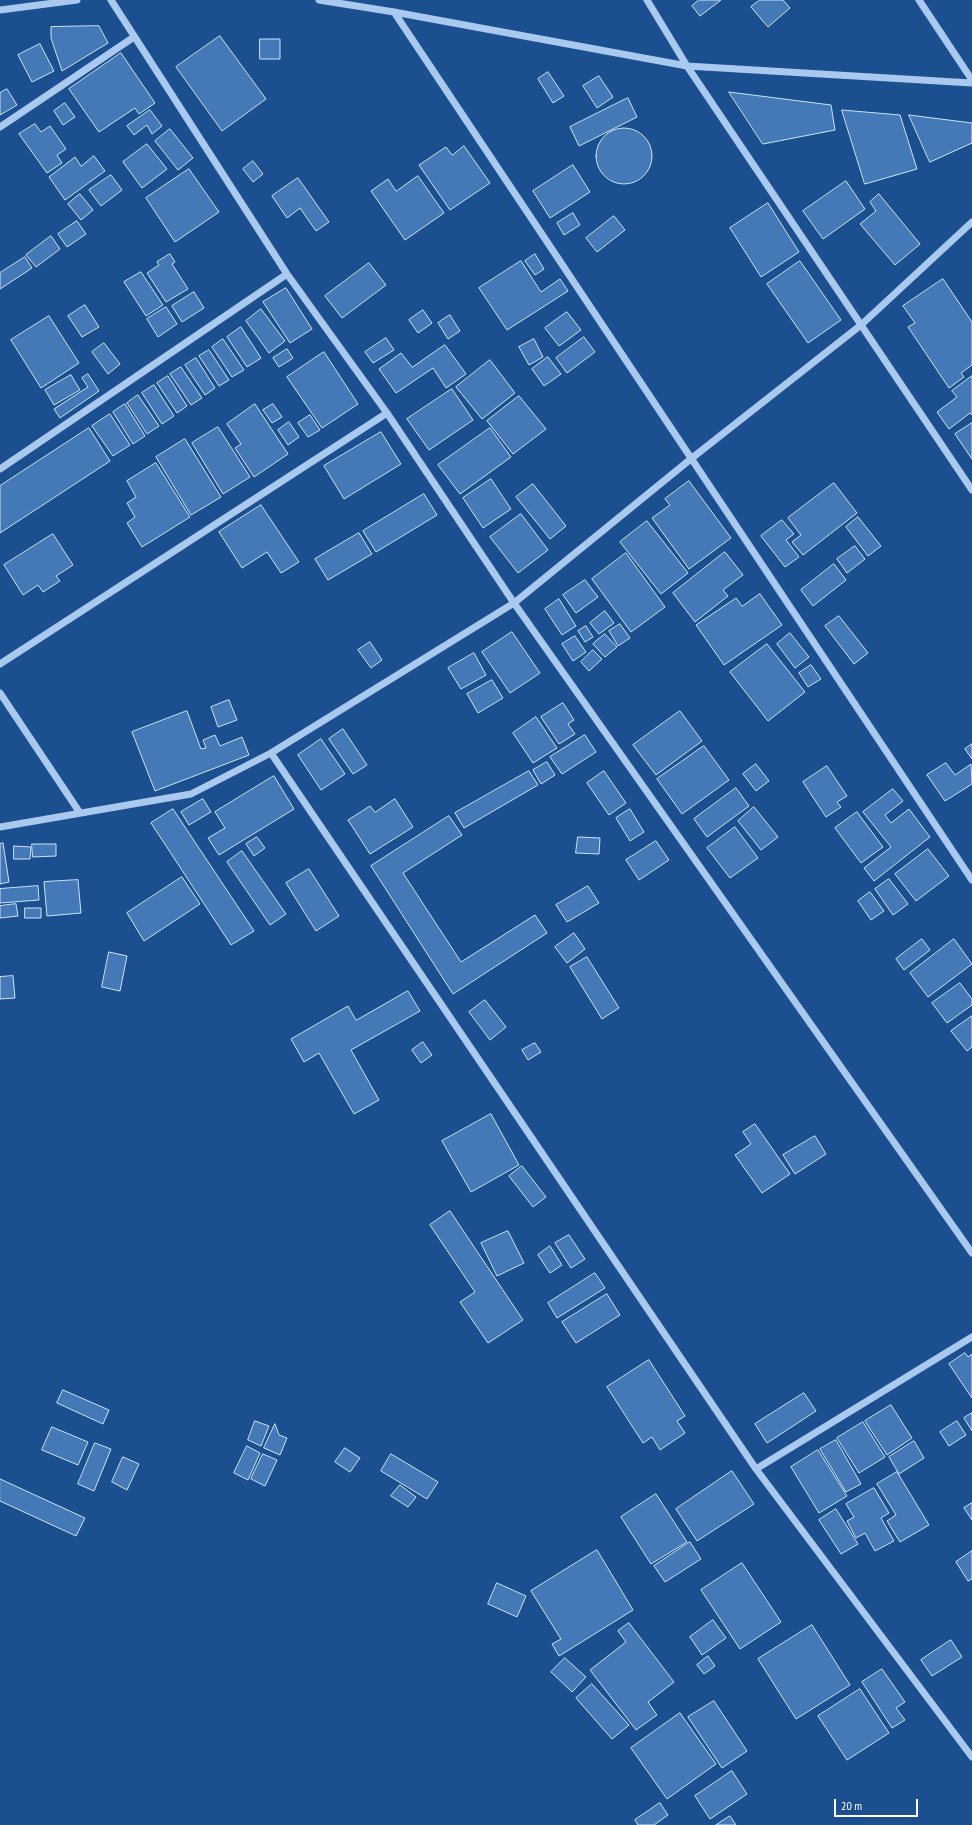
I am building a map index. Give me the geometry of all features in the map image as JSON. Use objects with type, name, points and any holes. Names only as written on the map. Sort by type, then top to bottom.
[{"type":"street","points":[[0,10],[77,0]]},
{"type":"street","points":[[111,0],[287,274],[387,413],[514,603],[972,1253]]},
{"type":"street","points":[[319,0],[394,12],[686,66],[972,81]]},
{"type":"street","points":[[647,0],[686,66],[972,490]]},
{"type":"street","points":[[920,0],[972,81]]},
{"type":"street","points":[[394,12],[972,880]]},
{"type":"street","points":[[0,127],[134,37]]},
{"type":"street","points":[[0,827],[191,794],[271,753],[514,603],[692,458],[861,325],[972,222]]},
{"type":"street","points":[[0,469],[287,274]]},
{"type":"street","points":[[0,664],[387,413]]},
{"type":"street","points":[[0,693],[80,813]]},
{"type":"street","points":[[271,753],[756,1469],[972,1757]]},
{"type":"street","points":[[756,1469],[972,1337]]},
{"type":"building","points":[[699,0],[721,0],[700,16],[692,6]]},
{"type":"building","points":[[760,0],[783,0],[790,8],[768,27],[751,7]]},
{"type":"building","points":[[99,26],[108,43],[62,71],[51,38],[51,27]]},
{"type":"building","points":[[220,36],[266,99],[222,131],[176,67]]},
{"type":"building","points":[[260,39],[280,39],[280,59],[260,59]]},
{"type":"building","points":[[40,44],[54,71],[32,82],[18,55]]},
{"type":"building","points":[[121,53],[155,103],[139,114],[135,108],[99,132],[69,89]]},
{"type":"building","points":[[548,72],[564,96],[553,103],[538,79]]},
{"type":"building","points":[[599,76],[613,97],[597,108],[583,86]]},
{"type":"building","points":[[7,89],[17,105],[0,115],[0,93]]},
{"type":"building","points":[[729,92],[831,105],[835,130],[763,144]]},
{"type":"building","points":[[628,98],[637,117],[579,146],[570,127]]},
{"type":"building","points":[[65,103],[75,117],[63,125],[54,111]]},
{"type":"building","points":[[150,110],[162,126],[152,134],[147,125],[134,135],[127,126]]},
{"type":"building","points":[[842,110],[900,115],[917,169],[865,184]]},
{"type":"building","points":[[909,115],[972,123],[972,143],[930,162]]},
{"type":"building","points":[[35,124],[41,132],[50,126],[66,149],[57,155],[62,163],[47,173],[19,134]]},
{"type":"building","points":[[619,128],[629,128],[644,136],[650,145],[652,156],[650,167],[644,176],[629,184],[619,184],[608,179],[601,172],[596,161],[596,151],[601,140],[608,133]]},
{"type":"building","points":[[170,129],[193,158],[178,170],[155,141]]},
{"type":"building","points":[[147,144],[167,169],[142,188],[123,162]]},
{"type":"building","points":[[464,146],[490,183],[450,210],[419,165],[446,147],[452,155]]},
{"type":"building","points":[[94,156],[105,171],[65,200],[49,177],[75,157],[81,166]]},
{"type":"building","points":[[253,161],[263,174],[253,182],[243,169]]},
{"type":"building","points":[[573,165],[590,192],[550,218],[533,191]]},
{"type":"building","points":[[189,169],[219,212],[175,242],[146,198]]},
{"type":"building","points":[[111,175],[122,190],[101,206],[89,190]]},
{"type":"building","points":[[418,176],[444,213],[405,240],[371,191],[388,179],[396,191]]},
{"type":"building","points":[[298,178],[329,222],[316,231],[300,208],[287,218],[272,196]]},
{"type":"building","points":[[846,181],[865,209],[823,239],[803,211]]},
{"type":"building","points":[[80,194],[93,210],[81,220],[68,204]]},
{"type":"building","points":[[879,194],[920,244],[895,265],[860,224],[876,211],[870,202]]},
{"type":"building","points":[[768,203],[799,252],[761,277],[730,228]]},
{"type":"building","points":[[573,213],[580,225],[564,235],[557,223]]},
{"type":"building","points":[[614,216],[625,230],[597,252],[586,238]]},
{"type":"building","points":[[77,221],[86,234],[67,247],[58,234]]},
{"type":"building","points":[[51,236],[60,249],[36,267],[26,255]]},
{"type":"building","points":[[170,254],[175,262],[172,264],[188,289],[166,302],[147,273],[159,265],[157,262]]},
{"type":"building","points":[[535,254],[544,269],[535,275],[525,261]]},
{"type":"building","points":[[25,257],[32,268],[0,289],[0,273]]},
{"type":"building","points":[[521,261],[541,292],[560,279],[568,291],[507,330],[479,288]]},
{"type":"building","points":[[800,261],[841,320],[808,343],[767,284]]},
{"type":"building","points":[[369,263],[386,285],[342,318],[325,296]]},
{"type":"building","points":[[141,272],[163,305],[146,316],[124,282]]},
{"type":"building","points":[[943,279],[972,322],[972,365],[961,373],[964,377],[949,388],[908,327],[915,323],[903,306]]},
{"type":"building","points":[[286,288],[312,329],[290,343],[263,302]]},
{"type":"building","points":[[194,292],[204,308],[182,322],[172,306]]},
{"type":"building","points":[[85,305],[99,327],[82,337],[68,316]]},
{"type":"building","points":[[166,307],[177,324],[158,337],[147,319]]},
{"type":"building","points":[[261,309],[285,341],[269,353],[246,321]]},
{"type":"building","points":[[423,310],[432,323],[418,333],[409,320]]},
{"type":"building","points":[[567,312],[581,330],[559,346],[545,328]]},
{"type":"building","points":[[450,315],[460,331],[448,339],[438,323]]},
{"type":"building","points":[[49,316],[79,363],[41,388],[11,340]]},
{"type":"building","points":[[241,327],[261,358],[247,367],[227,337]]},
{"type":"building","points":[[584,337],[595,352],[567,373],[556,358]]},
{"type":"building","points":[[386,338],[394,350],[373,363],[365,352]]},
{"type":"building","points":[[223,339],[244,370],[232,377],[212,347]]},
{"type":"building","points":[[534,339],[543,357],[529,365],[519,347]]},
{"type":"building","points":[[104,343],[120,364],[108,374],[92,352]]},
{"type":"building","points":[[445,345],[466,374],[446,388],[433,368],[396,393],[379,369],[401,353],[412,367]]},
{"type":"building","points":[[287,349],[293,358],[279,367],[273,358]]},
{"type":"building","points":[[209,350],[229,380],[219,386],[199,356]]},
{"type":"building","points":[[324,352],[358,404],[322,428],[287,377]]},
{"type":"building","points":[[548,357],[561,374],[544,386],[532,369]]},
{"type":"building","points":[[196,358],[215,388],[205,395],[185,365]]},
{"type":"building","points":[[490,360],[515,393],[482,419],[456,387]]},
{"type":"building","points":[[181,367],[202,398],[191,405],[170,374]]},
{"type":"building","points":[[88,374],[99,391],[60,418],[54,409],[88,387],[82,378]]},
{"type":"building","points":[[71,375],[80,390],[54,405],[45,390]]},
{"type":"building","points":[[168,376],[187,406],[177,413],[157,383]]},
{"type":"building","points":[[972,376],[972,415],[970,413],[949,429],[937,412],[957,397],[952,391]]},
{"type":"building","points":[[154,385],[174,416],[162,424],[142,393]]},
{"type":"building","points":[[452,389],[473,420],[429,450],[407,419]]},
{"type":"building","points":[[138,395],[159,426],[147,434],[127,403]]},
{"type":"building","points":[[519,396],[546,429],[513,454],[487,421]]},
{"type":"building","points":[[125,404],[145,436],[133,444],[113,412]]},
{"type":"building","points":[[255,404],[288,454],[254,477],[235,448],[241,444],[227,424]]},
{"type":"building","points":[[273,404],[282,417],[272,423],[263,410]]},
{"type":"building","points":[[110,414],[130,445],[113,456],[92,426]]},
{"type":"building","points":[[310,415],[320,430],[308,437],[298,423]]},
{"type":"building","points":[[289,422],[299,437],[288,445],[278,430]]},
{"type":"building","points":[[972,423],[972,459],[955,434]]},
{"type":"building","points":[[218,427],[250,477],[223,494],[192,443]]},
{"type":"building","points":[[89,428],[110,461],[0,533],[0,486]]},
{"type":"building","points":[[490,428],[511,457],[460,494],[438,465]]},
{"type":"building","points":[[381,432],[401,464],[344,499],[324,466]]},
{"type":"building","points":[[185,439],[221,497],[191,515],[156,457]]},
{"type":"building","points":[[156,463],[190,517],[142,547],[127,523],[135,517],[127,503],[136,497],[127,481]]},
{"type":"building","points":[[491,479],[511,509],[483,528],[463,498]]},
{"type":"building","points":[[689,481],[731,538],[689,569],[652,518],[670,505],[665,499]]},
{"type":"building","points":[[834,483],[857,513],[803,555],[792,542],[801,535],[788,518]]},
{"type":"building","points":[[533,484],[566,526],[550,539],[516,497]]},
{"type":"building","points":[[424,494],[437,515],[376,552],[363,531]]},
{"type":"building","points":[[261,505],[299,562],[281,573],[267,552],[242,568],[219,532]]},
{"type":"building","points":[[521,514],[548,550],[518,573],[490,537]]},
{"type":"building","points":[[858,517],[881,546],[868,556],[846,527]]},
{"type":"building","points":[[782,520],[794,534],[786,540],[799,557],[785,567],[761,536]]},
{"type":"building","points":[[647,521],[688,573],[661,594],[620,542]]},
{"type":"building","points":[[359,533],[372,554],[328,580],[315,559]]},
{"type":"building","points":[[53,534],[73,565],[56,576],[60,581],[43,592],[38,585],[23,595],[4,565]]},
{"type":"building","points":[[855,546],[865,559],[847,573],[837,559]]},
{"type":"building","points":[[725,552],[743,575],[723,590],[728,596],[695,622],[673,593]]},
{"type":"building","points":[[626,553],[665,607],[631,632],[592,579]]},
{"type":"building","points":[[834,564],[846,580],[813,606],[801,590]]},
{"type":"building","points":[[585,580],[598,597],[576,613],[563,595]]},
{"type":"building","points":[[760,594],[782,625],[724,665],[696,625],[736,598],[742,606]]},
{"type":"building","points":[[559,599],[576,626],[562,635],[545,609]]},
{"type":"building","points":[[605,611],[614,623],[599,634],[590,623]]},
{"type":"building","points":[[839,616],[868,653],[854,664],[825,626]]},
{"type":"building","points":[[620,624],[630,638],[618,646],[609,631]]},
{"type":"building","points":[[586,626],[593,637],[585,642],[578,631]]},
{"type":"building","points":[[512,632],[540,673],[510,693],[482,652]]},
{"type":"building","points":[[790,633],[809,657],[795,668],[777,644]]},
{"type":"building","points":[[605,634],[617,647],[605,657],[593,644]]},
{"type":"building","points":[[575,636],[586,652],[573,661],[562,644]]},
{"type":"building","points":[[370,642],[382,660],[371,668],[358,650]]},
{"type":"building","points":[[767,644],[805,692],[768,721],[730,672]]},
{"type":"building","points":[[593,650],[602,659],[589,671],[581,662]]},
{"type":"building","points":[[474,653],[486,675],[461,689],[448,668]]},
{"type":"building","points":[[811,665],[821,679],[808,687],[799,673]]},
{"type":"building","points":[[492,680],[503,698],[478,713],[467,694]]},
{"type":"building","points":[[229,700],[237,720],[218,727],[211,707]]},
{"type":"building","points":[[563,703],[574,720],[568,724],[575,734],[559,744],[541,717]]},
{"type":"building","points":[[187,711],[201,749],[206,748],[203,740],[215,735],[220,746],[242,737],[249,755],[155,791],[132,732]]},
{"type":"building","points":[[680,711],[702,741],[656,775],[633,745]]},
{"type":"building","points":[[536,717],[557,748],[533,763],[513,733]]},
{"type":"building","points":[[343,729],[367,765],[353,774],[329,739]]},
{"type":"building","points":[[585,735],[596,752],[562,774],[550,757]]},
{"type":"building","points":[[321,739],[345,774],[321,790],[298,755]]},
{"type":"building","points":[[972,744],[972,759],[965,749]]},
{"type":"building","points":[[704,746],[729,780],[682,814],[657,779]]},
{"type":"building","points":[[547,762],[555,775],[541,784],[533,770]]},
{"type":"building","points":[[946,763],[955,775],[971,764],[972,784],[945,801],[927,775]]},
{"type":"building","points":[[756,764],[769,781],[756,791],[743,774]]},
{"type":"building","points":[[827,766],[847,796],[837,802],[841,807],[826,817],[803,782]]},
{"type":"building","points":[[529,771],[538,785],[464,828],[455,813]]},
{"type":"building","points":[[604,771],[626,803],[609,815],[587,783]]},
{"type":"building","points":[[274,776],[294,809],[219,855],[208,838],[225,828],[215,812]]},
{"type":"building","points":[[736,788],[749,806],[707,837],[694,819]]},
{"type":"building","points":[[893,789],[903,801],[885,815],[891,823],[909,809],[930,837],[874,881],[864,868],[891,847],[863,812]]},
{"type":"building","points":[[203,799],[211,812],[189,825],[181,812]]},
{"type":"building","points":[[395,799],[413,827],[370,854],[348,820],[370,806],[375,812]]},
{"type":"building","points":[[754,807],[778,837],[761,850],[738,821]]},
{"type":"building","points":[[173,809],[254,931],[231,945],[151,823]]},
{"type":"building","points":[[630,809],[644,832],[630,841],[616,818]]},
{"type":"building","points":[[857,812],[883,847],[861,863],[835,828]]},
{"type":"building","points":[[449,816],[462,835],[403,873],[461,962],[535,915],[547,933],[453,994],[371,866]]},
{"type":"building","points":[[735,827],[758,858],[730,878],[707,848]]},
{"type":"building","points":[[257,837],[265,848],[254,856],[246,844]]},
{"type":"building","points":[[578,837],[600,838],[599,854],[576,853]]},
{"type":"building","points":[[656,841],[669,860],[639,880],[626,860]]},
{"type":"building","points":[[3,843],[9,882],[0,884],[0,844]]},
{"type":"building","points":[[32,844],[56,844],[56,856],[33,857]]},
{"type":"building","points":[[14,846],[31,847],[30,859],[14,859]]},
{"type":"building","points":[[928,849],[949,876],[916,901],[895,874]]},
{"type":"building","points":[[242,851],[286,914],[270,925],[227,862]]},
{"type":"building","points":[[309,869],[339,916],[316,931],[286,883]]},
{"type":"building","points":[[182,877],[200,904],[144,941],[127,913]]},
{"type":"building","points":[[889,879],[908,904],[893,915],[875,889]]},
{"type":"building","points":[[78,880],[81,913],[47,916],[44,882]]},
{"type":"building","points":[[38,886],[39,900],[0,903],[0,889]]},
{"type":"building","points":[[588,886],[599,903],[567,922],[556,905]]},
{"type":"building","points":[[870,892],[884,911],[871,920],[858,901]]},
{"type":"building","points":[[16,904],[18,916],[0,918],[0,906]]},
{"type":"building","points":[[25,908],[41,908],[41,918],[25,918]]},
{"type":"building","points":[[574,933],[585,949],[567,963],[555,947]]},
{"type":"building","points":[[922,939],[930,950],[904,970],[896,959]]},
{"type":"building","points":[[954,939],[972,964],[928,997],[910,973]]},
{"type":"building","points":[[109,952],[127,956],[120,991],[102,987]]},
{"type":"building","points":[[587,957],[619,1008],[602,1019],[570,967]]},
{"type":"building","points":[[13,976],[15,998],[0,999],[0,977]]},
{"type":"building","points":[[960,983],[972,999],[972,1005],[947,1023],[932,1003]]},
{"type":"building","points":[[408,991],[420,1011],[351,1050],[379,1100],[354,1114],[319,1053],[304,1062],[291,1039],[348,1006],[356,1020]]},
{"type":"building","points":[[485,1000],[506,1027],[490,1040],[469,1012]]},
{"type":"building","points":[[972,1016],[972,1047],[967,1051],[951,1031]]},
{"type":"building","points":[[423,1042],[432,1055],[421,1063],[412,1050]]},
{"type":"building","points":[[535,1043],[541,1052],[528,1060],[522,1050]]},
{"type":"building","points":[[491,1114],[519,1165],[471,1192],[442,1141]]},
{"type":"building","points":[[755,1124],[790,1174],[762,1193],[735,1155],[751,1144],[743,1132]]},
{"type":"building","points":[[815,1136],[826,1154],[795,1174],[783,1155]]},
{"type":"building","points":[[522,1166],[546,1197],[533,1207],[509,1176]]},
{"type":"building","points":[[450,1211],[523,1320],[488,1343],[460,1302],[475,1292],[430,1225]]},
{"type":"building","points":[[508,1231],[524,1263],[497,1276],[481,1243]]},
{"type":"building","points":[[569,1235],[585,1259],[571,1268],[555,1243]]},
{"type":"building","points":[[550,1246],[562,1265],[550,1273],[538,1255]]},
{"type":"building","points":[[595,1273],[605,1288],[557,1318],[548,1303]]},
{"type":"building","points":[[607,1294],[620,1315],[576,1343],[562,1322]]},
{"type":"building","points":[[965,1353],[968,1357],[972,1354],[972,1398],[949,1364]]},
{"type":"building","points":[[649,1360],[685,1416],[677,1421],[685,1433],[660,1450],[652,1437],[643,1443],[607,1387]]},
{"type":"building","points":[[63,1390],[109,1410],[103,1424],[57,1403]]},
{"type":"building","points":[[804,1393],[816,1411],[767,1443],[755,1424]]},
{"type":"building","points":[[891,1405],[912,1438],[887,1455],[865,1421]]},
{"type":"building","points":[[972,1413],[972,1431],[964,1418]]},
{"type":"building","points":[[255,1421],[269,1426],[261,1446],[248,1440]]},
{"type":"building","points":[[957,1421],[966,1435],[949,1446],[940,1432]]},
{"type":"building","points":[[863,1422],[885,1457],[859,1473],[837,1438]]},
{"type":"building","points":[[275,1424],[279,1435],[287,1438],[280,1455],[264,1448]]},
{"type":"building","points":[[52,1427],[88,1442],[78,1465],[42,1450]]},
{"type":"building","points":[[836,1440],[861,1484],[846,1492],[820,1449]]},
{"type":"building","points":[[914,1441],[924,1458],[899,1474],[889,1457]]},
{"type":"building","points":[[95,1443],[111,1449],[94,1491],[78,1484]]},
{"type":"building","points":[[247,1446],[260,1453],[248,1480],[234,1473]]},
{"type":"building","points":[[345,1448],[360,1458],[350,1472],[335,1462]]},
{"type":"building","points":[[818,1450],[847,1496],[819,1513],[791,1467]]},
{"type":"building","points":[[263,1454],[277,1460],[265,1486],[251,1479]]},
{"type":"building","points":[[391,1454],[438,1482],[427,1499],[381,1471]]},
{"type":"building","points":[[123,1457],[139,1464],[127,1490],[112,1482]]},
{"type":"building","points":[[732,1471],[754,1504],[697,1541],[676,1509]]},
{"type":"building","points":[[897,1472],[929,1525],[900,1542],[887,1521],[896,1515],[877,1484]]},
{"type":"building","points":[[0,1479],[85,1518],[76,1536],[0,1501]]},
{"type":"building","points":[[400,1485],[416,1497],[408,1507],[391,1496]]},
{"type":"building","points":[[874,1488],[889,1513],[881,1518],[894,1541],[875,1551],[865,1533],[856,1538],[847,1521],[854,1517],[846,1504]]},
{"type":"building","points":[[656,1494],[687,1542],[651,1564],[621,1517]]},
{"type":"building","points":[[972,1503],[972,1520],[964,1508]]},
{"type":"building","points":[[836,1509],[858,1544],[841,1554],[819,1520]]},
{"type":"building","points":[[690,1542],[701,1559],[665,1582],[654,1566]]},
{"type":"building","points":[[597,1550],[633,1610],[559,1656],[552,1644],[561,1639],[531,1591]]},
{"type":"building","points":[[972,1551],[972,1579],[968,1581],[956,1562]]},
{"type":"building","points":[[742,1563],[781,1622],[740,1649],[701,1590]]},
{"type":"building","points":[[497,1583],[526,1596],[517,1617],[488,1604]]},
{"type":"building","points":[[713,1620],[726,1638],[702,1655],[690,1637]]},
{"type":"building","points":[[629,1623],[674,1682],[648,1702],[657,1715],[636,1730],[590,1670],[626,1642],[618,1631]]},
{"type":"building","points":[[812,1625],[850,1685],[796,1719],[758,1659]]},
{"type":"building","points":[[951,1640],[962,1657],[932,1676],[921,1660]]},
{"type":"building","points":[[708,1656],[715,1666],[704,1674],[697,1665]]},
{"type":"building","points":[[565,1658],[586,1677],[572,1692],[551,1672]]},
{"type":"building","points":[[882,1669],[905,1702],[896,1708],[905,1720],[892,1728],[862,1682]]},
{"type":"building","points":[[592,1684],[629,1725],[612,1739],[576,1698]]},
{"type":"building","points":[[860,1689],[889,1733],[847,1760],[818,1716]]},
{"type":"building","points":[[714,1701],[747,1751],[722,1768],[688,1717]]},
{"type":"building","points":[[680,1713],[716,1764],[667,1799],[631,1748]]},
{"type":"building","points":[[732,1771],[747,1794],[710,1819],[695,1796]]},
{"type":"building","points":[[660,1803],[668,1815],[654,1825],[638,1825],[635,1820]]},
{"type":"building","points":[[730,1816],[736,1825],[716,1825]]}]
